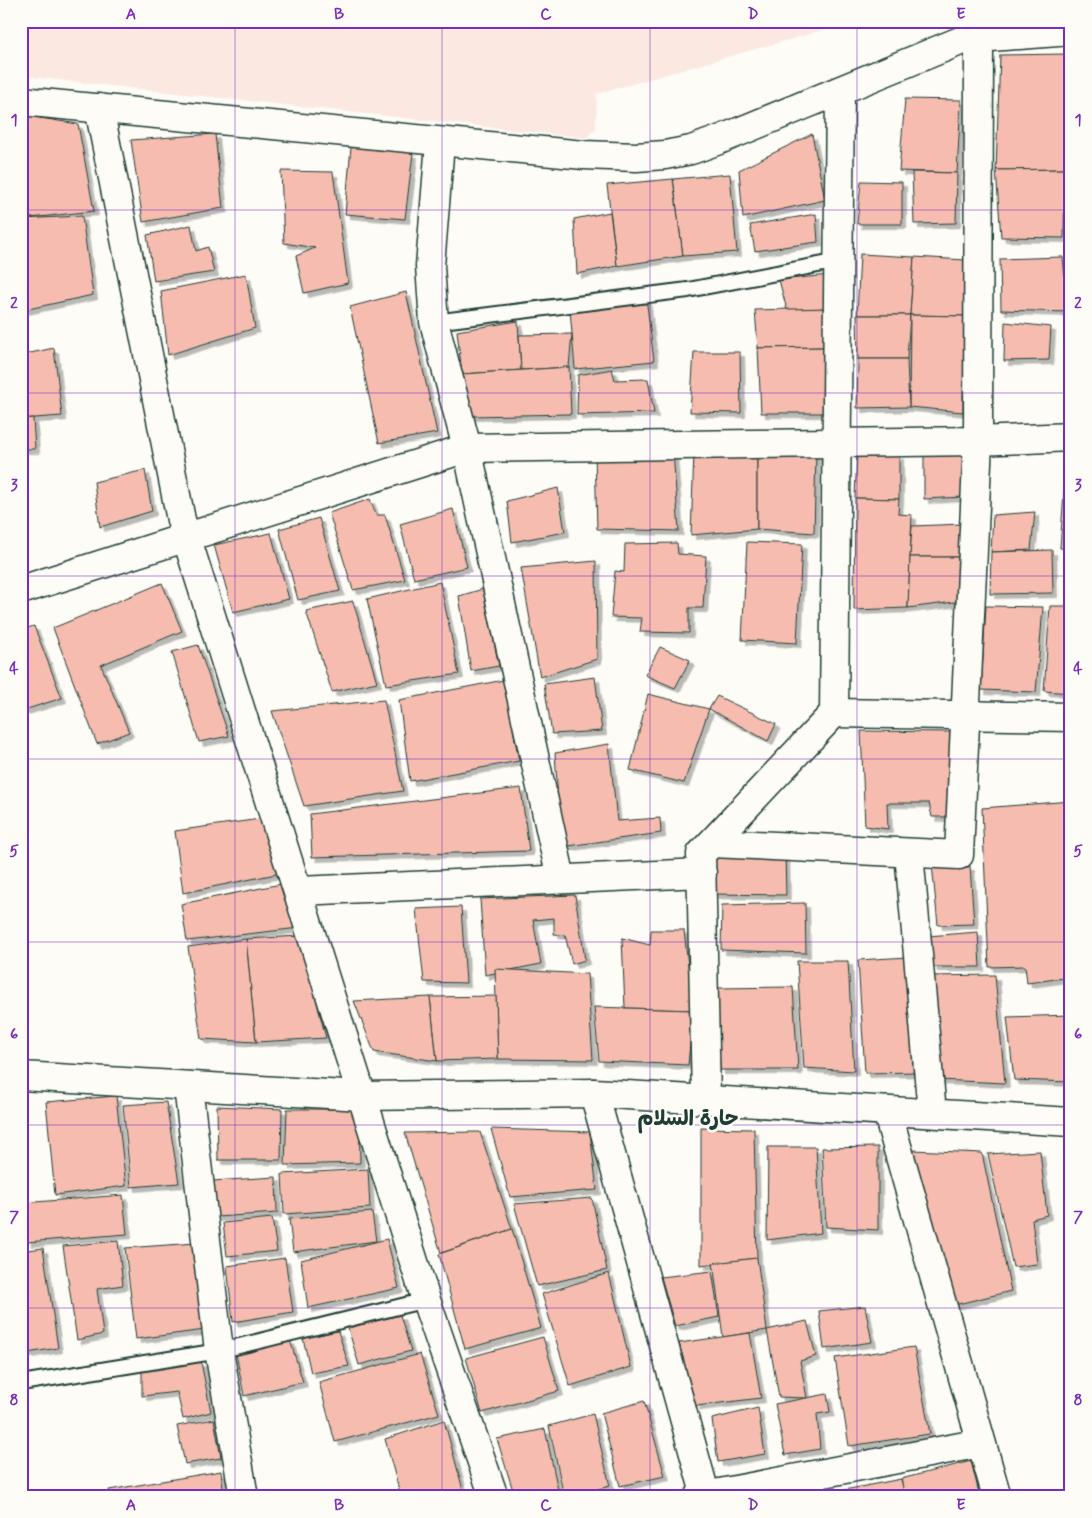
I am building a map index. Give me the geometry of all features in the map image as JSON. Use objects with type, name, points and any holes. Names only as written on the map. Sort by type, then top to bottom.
[{"type":"street","points":[[21,101],[440,143],[584,156],[636,157],[691,150],[719,140],[840,90],[948,34],[965,38],[1071,31]]},
{"type":"street","points":[[712,843],[959,855],[978,441],[979,37]]},
{"type":"street","points":[[706,1100],[701,854],[834,713],[840,90]]},
{"type":"street","points":[[99,108],[186,538],[299,891],[426,1300],[494,1497]]},
{"type":"street","points":[[440,143],[430,266],[434,322],[467,448],[561,879]]},
{"type":"street","points":[[21,590],[467,448],[978,441],[1071,437]]},
{"type":"street","points":[[834,713],[1071,717]]},
{"type":"street","points":[[909,853],[932,1113]]},
{"type":"street","points":[[299,891],[702,873]]},
{"type":"street","points":[[21,1076],[362,1096],[594,1093],[1071,1122]]},
{"type":"street","points":[[188,1086],[219,1351],[244,1497]]},
{"type":"street","points":[[594,1093],[703,1496],[981,1443]]},
{"type":"street","points":[[887,1110],[997,1497]]},
{"type":"lane","points":[[434,322],[688,290],[839,261]]},
{"type":"lane","points":[[21,1383],[219,1351],[426,1300]]},
{"type":"shaded area","points":[[21,21],[855,21],[597,94],[596,129],[586,138],[21,76]]},
{"type":"building","points":[[1069,54],[1065,169],[996,170],[1000,55]]},
{"type":"building","points":[[905,99],[961,100],[957,173],[899,171]]},
{"type":"building","points":[[21,115],[78,124],[94,211],[21,219]]},
{"type":"building","points":[[215,134],[223,208],[143,222],[131,140]]},
{"type":"building","points":[[812,134],[825,200],[743,218],[739,170]]},
{"type":"building","points":[[351,147],[413,153],[405,219],[345,214]]},
{"type":"building","points":[[1065,169],[1064,238],[1001,237],[996,170]]},
{"type":"building","points":[[281,171],[333,172],[348,283],[304,293],[296,256],[315,248],[284,243]]},
{"type":"building","points":[[912,172],[957,173],[956,223],[914,224]]},
{"type":"building","points":[[730,174],[737,252],[683,256],[673,179]]},
{"type":"building","points":[[673,179],[683,256],[617,266],[607,185]]},
{"type":"building","points":[[861,181],[902,182],[902,224],[857,224]]},
{"type":"building","points":[[610,212],[617,266],[577,274],[574,219]]},
{"type":"building","points":[[816,214],[818,242],[755,251],[750,225]]},
{"type":"building","points":[[82,216],[93,295],[24,310],[21,291],[21,219]]},
{"type":"building","points":[[191,225],[196,251],[208,247],[214,272],[154,281],[147,235]]},
{"type":"building","points":[[860,254],[914,257],[910,315],[857,315]]},
{"type":"building","points":[[914,257],[966,260],[964,316],[910,315]]},
{"type":"building","points":[[1063,257],[1068,312],[1001,310],[1000,259]]},
{"type":"building","points":[[246,274],[255,328],[168,355],[161,291]]},
{"type":"building","points":[[829,275],[827,308],[787,310],[779,280]]},
{"type":"building","points":[[406,292],[437,433],[379,443],[350,307]]},
{"type":"building","points":[[646,297],[654,361],[575,369],[570,310]]},
{"type":"building","points":[[827,308],[826,347],[758,348],[755,310]]},
{"type":"building","points":[[857,315],[910,315],[907,359],[858,359]]},
{"type":"building","points":[[910,315],[964,316],[963,412],[909,407]]},
{"type":"building","points":[[518,321],[521,370],[462,374],[457,331]]},
{"type":"building","points":[[1005,322],[1051,327],[1049,360],[1004,361]]},
{"type":"building","points":[[572,334],[569,367],[521,370],[519,335]]},
{"type":"building","points":[[826,347],[827,413],[761,413],[758,348]]},
{"type":"building","points":[[54,348],[62,416],[21,419],[21,355]]},
{"type":"building","points":[[694,352],[740,352],[741,413],[690,412]]},
{"type":"building","points":[[858,359],[907,359],[909,407],[857,408]]},
{"type":"building","points":[[569,367],[571,414],[469,416],[462,374]]},
{"type":"building","points":[[612,369],[615,380],[648,379],[654,413],[577,415],[578,375]]},
{"type":"building","points":[[33,418],[35,449],[21,449],[21,419]]},
{"type":"building","points":[[1067,451],[1071,451],[1071,549],[1060,548]]},
{"type":"building","points":[[673,452],[679,531],[597,529],[595,453]]},
{"type":"building","points":[[694,452],[757,452],[757,529],[691,535]]},
{"type":"building","points":[[757,452],[816,454],[814,533],[757,529]]},
{"type":"building","points":[[967,453],[964,497],[924,499],[924,454]]},
{"type":"building","points":[[857,454],[899,455],[899,499],[855,498]]},
{"type":"building","points":[[145,470],[152,511],[100,527],[94,482]]},
{"type":"building","points":[[558,488],[565,532],[512,542],[507,501]]},
{"type":"building","points":[[855,498],[899,499],[898,514],[912,515],[908,608],[854,610]]},
{"type":"building","points":[[370,499],[376,515],[385,515],[405,580],[353,590],[329,513]]},
{"type":"building","points":[[453,509],[467,567],[414,579],[400,524]]},
{"type":"building","points":[[1035,512],[1031,550],[991,552],[993,515]]},
{"type":"building","points":[[319,518],[340,591],[298,600],[279,529]]},
{"type":"building","points":[[964,524],[963,557],[910,557],[912,526]]},
{"type":"building","points":[[271,533],[289,599],[233,612],[214,545]]},
{"type":"building","points":[[747,542],[802,544],[797,643],[742,640]]},
{"type":"building","points":[[677,543],[678,554],[706,556],[703,608],[689,608],[689,633],[640,632],[642,618],[611,617],[615,571],[624,572],[625,544]]},
{"type":"building","points":[[1052,550],[1053,593],[990,594],[991,552]]},
{"type":"building","points":[[1067,553],[1071,553],[1069,587]]},
{"type":"building","points":[[910,557],[963,557],[962,601],[908,608]]},
{"type":"building","points":[[596,561],[597,659],[540,677],[521,568]]},
{"type":"building","points":[[440,582],[459,674],[386,685],[367,599]]},
{"type":"building","points":[[162,583],[182,631],[101,665],[129,732],[97,744],[53,628]]},
{"type":"building","points":[[483,589],[499,666],[471,671],[459,596]]},
{"type":"building","points":[[353,601],[377,682],[332,692],[306,611]]},
{"type":"building","points":[[986,606],[1043,607],[1036,692],[981,690]]},
{"type":"building","points":[[1050,606],[1071,606],[1071,693],[1044,691]]},
{"type":"building","points":[[34,626],[62,698],[21,711],[21,630]]},
{"type":"building","points":[[198,645],[229,736],[199,742],[172,652]]},
{"type":"building","points":[[660,647],[690,660],[675,688],[645,675]]},
{"type":"building","points":[[595,677],[602,731],[552,734],[544,684]]},
{"type":"building","points":[[504,680],[519,761],[410,781],[399,700]]},
{"type":"building","points":[[648,694],[709,709],[684,783],[630,770]]},
{"type":"building","points":[[717,696],[776,724],[768,741],[709,709]]},
{"type":"building","points":[[384,700],[403,791],[304,806],[272,711]]},
{"type":"building","points":[[861,731],[951,732],[951,817],[932,817],[929,803],[887,803],[888,829],[865,826]]},
{"type":"building","points":[[609,744],[617,821],[660,818],[661,833],[561,847],[555,753]]},
{"type":"building","points":[[521,788],[529,851],[312,857],[310,814]]},
{"type":"building","points":[[1071,801],[1071,977],[1027,983],[1025,966],[989,967],[982,808]]},
{"type":"building","points":[[260,819],[281,873],[183,893],[175,831]]},
{"type":"building","points":[[713,853],[785,853],[786,895],[713,894]]},
{"type":"building","points":[[932,864],[970,866],[974,924],[938,925]]},
{"type":"building","points":[[286,883],[299,928],[187,941],[181,904]]},
{"type":"building","points":[[575,895],[585,960],[572,964],[565,935],[554,934],[554,918],[533,920],[541,964],[485,975],[480,899]]},
{"type":"building","points":[[805,903],[806,953],[721,950],[722,905]]},
{"type":"building","points":[[461,907],[466,983],[424,982],[416,909]]},
{"type":"building","points":[[651,930],[684,930],[693,1010],[625,1008],[622,938],[650,945]]},
{"type":"building","points":[[978,932],[980,967],[933,967],[928,936]]},
{"type":"building","points":[[300,936],[326,1038],[256,1042],[246,939]]},
{"type":"building","points":[[246,939],[256,1042],[201,1039],[188,947]]},
{"type":"building","points":[[908,957],[917,1072],[865,1073],[858,960]]},
{"type":"building","points":[[797,961],[848,961],[854,1071],[804,1068]]},
{"type":"building","points":[[495,969],[587,974],[593,1060],[498,1059]]},
{"type":"building","points":[[995,975],[1005,1083],[938,1080],[928,976]]},
{"type":"building","points":[[793,987],[798,1070],[720,1070],[717,988]]},
{"type":"building","points":[[496,996],[498,1059],[437,1061],[430,997]]},
{"type":"building","points":[[430,997],[437,1061],[374,1052],[354,1001]]},
{"type":"building","points":[[594,1007],[693,1010],[688,1065],[599,1061]]},
{"type":"building","points":[[1071,1015],[1071,1082],[1014,1080],[1007,1017]]},
{"type":"building","points":[[116,1096],[126,1186],[55,1195],[46,1102]]},
{"type":"building","points":[[166,1102],[179,1183],[131,1187],[123,1105]]},
{"type":"building","points":[[217,1106],[282,1109],[281,1160],[218,1160]]},
{"type":"building","points":[[287,1109],[359,1109],[360,1163],[285,1165]]},
{"type":"building","points":[[701,1128],[754,1129],[757,1258],[701,1265]]},
{"type":"building","points":[[491,1129],[590,1132],[597,1190],[510,1197]]},
{"type":"building","points":[[480,1132],[512,1229],[441,1253],[405,1133]]},
{"type":"building","points":[[768,1147],[816,1147],[821,1233],[767,1240]]},
{"type":"building","points":[[878,1147],[878,1230],[826,1227],[822,1148]]},
{"type":"building","points":[[912,1150],[982,1153],[1011,1291],[954,1305]]},
{"type":"building","points":[[1040,1151],[1047,1215],[1032,1219],[1037,1264],[1013,1267],[988,1154]]},
{"type":"building","points":[[368,1169],[370,1208],[284,1214],[282,1174]]},
{"type":"building","points":[[276,1177],[277,1213],[216,1217],[212,1181]]},
{"type":"building","points":[[123,1195],[127,1234],[27,1242],[23,1203]]},
{"type":"building","points":[[592,1198],[607,1270],[537,1286],[514,1204]]},
{"type":"building","points":[[372,1212],[376,1241],[293,1252],[289,1219]]},
{"type":"building","points":[[272,1218],[277,1251],[227,1256],[223,1223]]},
{"type":"building","points":[[512,1229],[541,1328],[465,1349],[439,1254]]},
{"type":"building","points":[[387,1239],[399,1288],[308,1308],[301,1260]]},
{"type":"building","points":[[118,1241],[123,1285],[97,1289],[103,1334],[77,1340],[63,1246]]},
{"type":"building","points":[[196,1243],[205,1330],[136,1339],[125,1248]]},
{"type":"building","points":[[43,1248],[58,1348],[21,1354],[21,1251]]},
{"type":"building","points":[[285,1258],[293,1312],[233,1322],[227,1266]]},
{"type":"building","points":[[757,1258],[767,1330],[723,1337],[713,1263]]},
{"type":"building","points":[[712,1271],[719,1317],[675,1326],[661,1277]]},
{"type":"building","points":[[609,1273],[631,1367],[570,1386],[542,1294]]},
{"type":"building","points":[[865,1306],[872,1342],[824,1349],[819,1311]]},
{"type":"building","points":[[400,1315],[411,1351],[359,1365],[348,1328]]},
{"type":"building","points":[[807,1321],[816,1356],[800,1361],[807,1398],[779,1397],[767,1330]]},
{"type":"building","points":[[338,1331],[349,1366],[311,1373],[303,1338]]},
{"type":"building","points":[[750,1333],[761,1398],[696,1406],[679,1343]]},
{"type":"building","points":[[543,1337],[559,1391],[482,1413],[466,1358]]},
{"type":"building","points":[[290,1340],[303,1382],[244,1396],[236,1353]]},
{"type":"building","points":[[914,1347],[930,1434],[849,1446],[835,1358]]},
{"type":"building","points":[[420,1354],[439,1414],[335,1442],[319,1382]]},
{"type":"building","points":[[201,1362],[211,1412],[183,1419],[177,1392],[142,1396],[142,1370]]},
{"type":"building","points":[[827,1394],[830,1412],[817,1414],[820,1449],[785,1455],[775,1404]]},
{"type":"building","points":[[644,1401],[665,1476],[620,1486],[601,1413]]},
{"type":"building","points":[[758,1408],[765,1454],[718,1462],[712,1419]]},
{"type":"building","points":[[593,1414],[610,1486],[564,1497],[549,1426]]},
{"type":"building","points":[[214,1419],[221,1458],[185,1464],[177,1426]]},
{"type":"building","points":[[444,1420],[465,1497],[401,1497],[385,1439]]},
{"type":"building","points":[[545,1429],[559,1495],[515,1497],[497,1439]]},
{"type":"building","points":[[971,1461],[980,1497],[905,1497],[901,1479]]},
{"type":"building","points":[[221,1471],[224,1497],[110,1497],[109,1490]]},
{"type":"building","points":[[901,1479],[905,1497],[825,1497],[824,1494]]},
{"type":"district","name":"حارة السلام","points":[[688,1119]]}]
